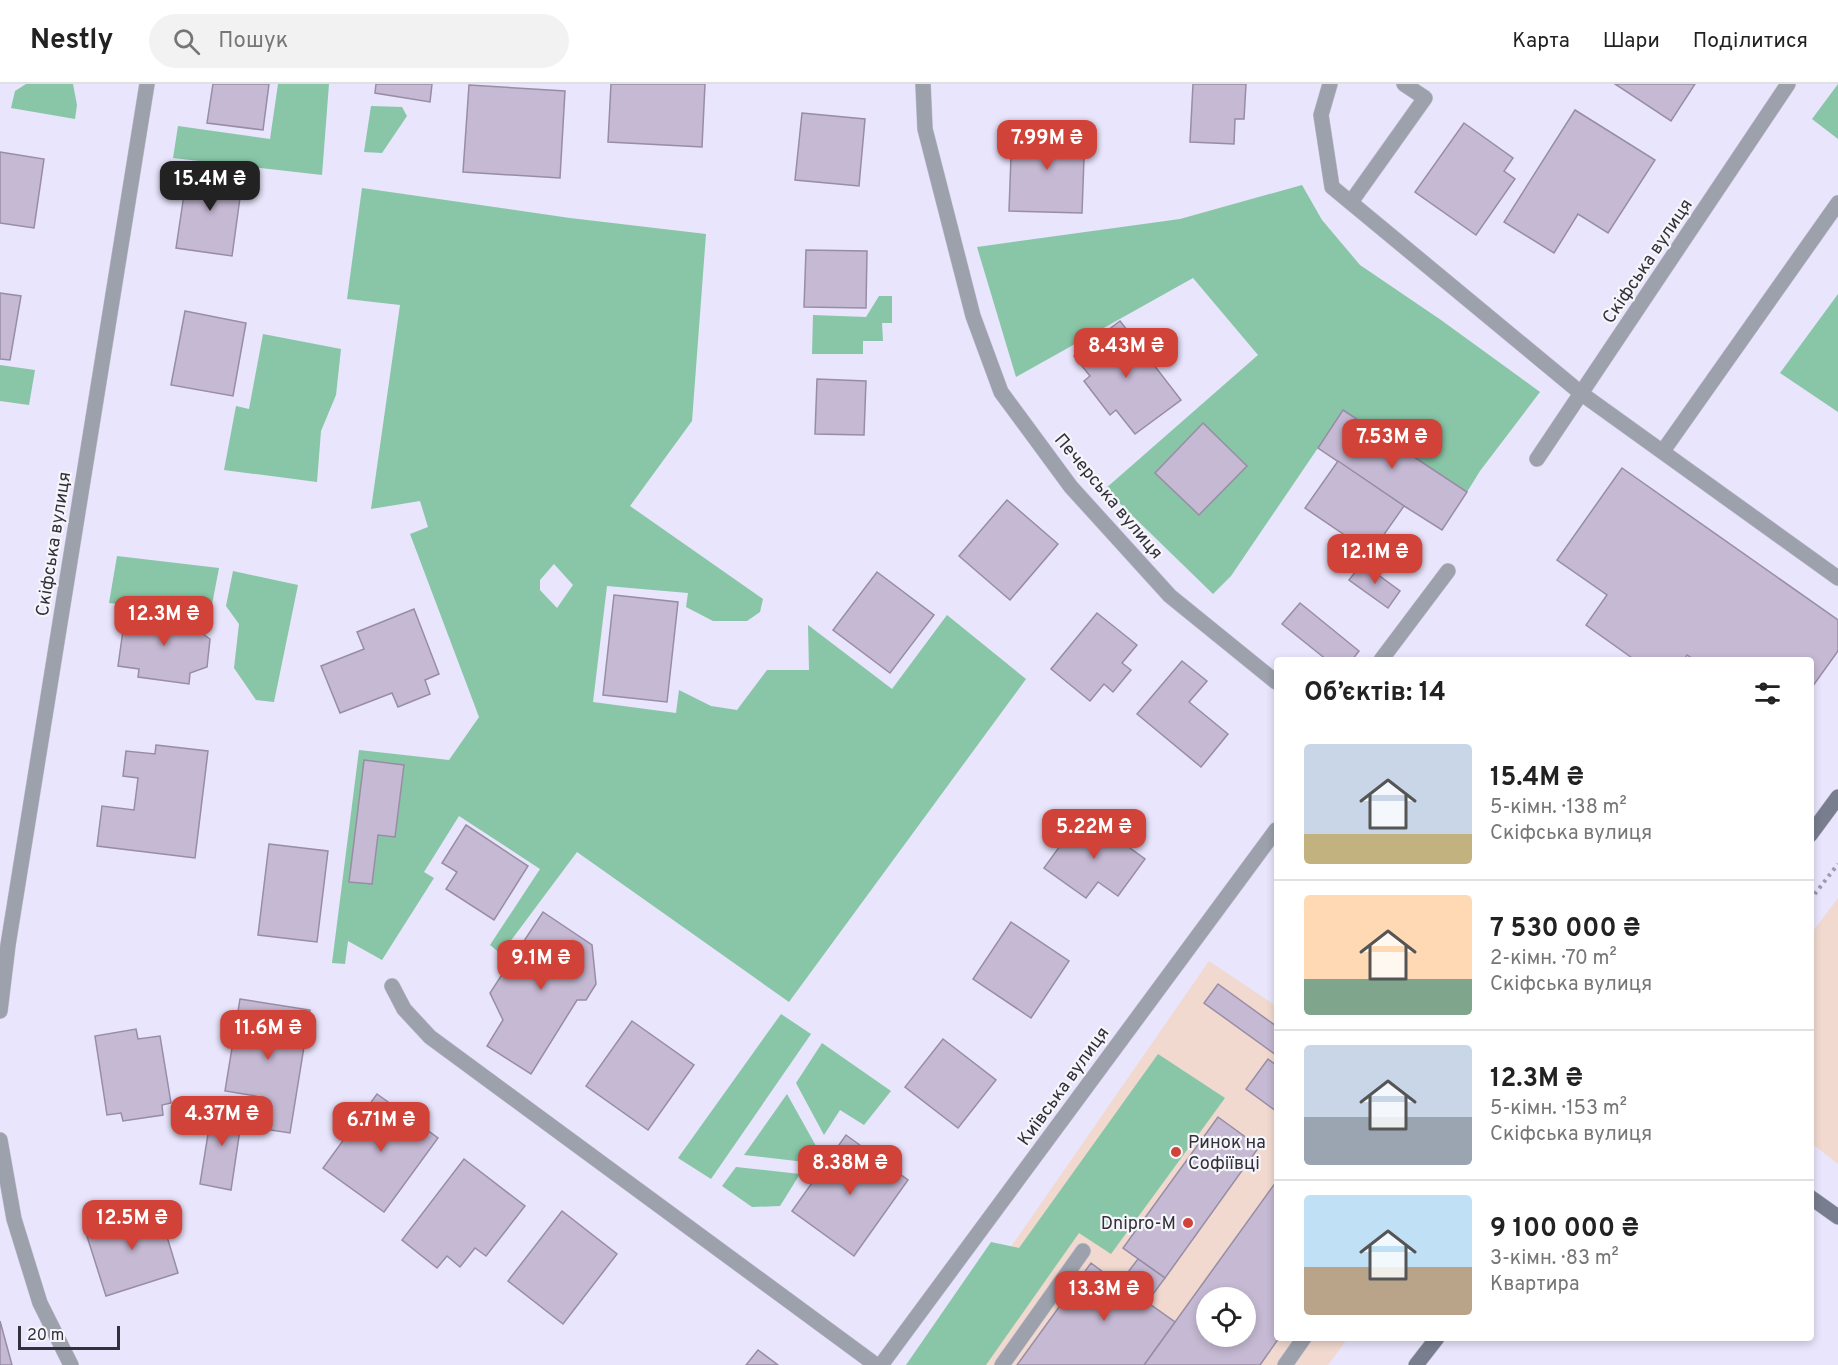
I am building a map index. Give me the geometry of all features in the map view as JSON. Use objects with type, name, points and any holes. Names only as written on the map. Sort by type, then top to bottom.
[{"type":"main road","points":[[1814,830],[1838,797]]},
{"type":"main road","points":[[1814,1200],[1838,1217]]},
{"type":"main road","points":[[1416,1365],[1435,1341]]},
{"type":"street","name":"Скіфська вулиця","points":[[0,1011],[10,934],[147,84]]},
{"type":"street","name":"Печерська вулиця","points":[[923,84],[926,129],[967,294],[1001,392],[1071,487],[1170,596],[1274,680]]},
{"type":"street","points":[[1330,84],[1321,116],[1332,187],[1582,394],[1838,578]]},
{"type":"street","points":[[1351,202],[1425,98],[1404,84]]},
{"type":"street","name":"Скіфська вулиця","points":[[1537,459],[1788,84]]},
{"type":"street","points":[[1663,452],[1838,203]]},
{"type":"street","points":[[1383,657],[1448,571]]},
{"type":"street","name":"Київська вулиця","points":[[881,1365],[1274,833]]},
{"type":"street","points":[[392,986],[404,1009],[430,1037],[876,1365]]},
{"type":"street","points":[[0,1140],[14,1219],[40,1303],[71,1365]]},
{"type":"street","points":[[1002,1365],[1083,1251]]},
{"type":"street","points":[[1285,1365],[1303,1341]]},
{"type":"path","points":[[1814,895],[1838,864]]},
{"type":"shaded area","points":[[1838,898],[1838,1164],[1814,1145],[1814,930]]},
{"type":"shaded area","name":"Ринок на Софіївці","points":[[1209,961],[1274,1005],[1274,1341],[1346,1341],[1328,1365],[929,1365]]},
{"type":"green space","points":[[26,84],[73,84],[77,105],[75,119],[11,108],[15,91]]},
{"type":"green space","points":[[278,84],[329,84],[322,175],[173,158],[178,126],[270,139]]},
{"type":"green space","points":[[1838,84],[1838,139],[1812,119]]},
{"type":"green space","points":[[371,106],[402,107],[407,116],[382,153],[364,152]]},
{"type":"green space","points":[[1302,185],[1322,220],[1360,265],[1540,392],[1480,471],[1467,492],[1343,411],[1231,576],[1213,594],[1105,489],[1258,355],[1193,278],[1016,377],[977,247],[1180,219]]},
{"type":"green space","points":[[362,188],[570,218],[706,234],[692,421],[630,506],[763,599],[760,612],[747,621],[713,621],[686,607],[688,593],[607,586],[593,702],[676,713],[679,690],[711,706],[737,710],[767,670],[809,670],[808,625],[892,689],[947,615],[1026,679],[789,1002],[577,852],[501,954],[490,945],[540,869],[459,816],[424,872],[434,878],[382,960],[348,941],[345,964],[332,963],[359,750],[449,760],[479,717],[410,534],[428,527],[420,501],[371,509],[400,305],[347,299]],"holes":[[[554,564],[573,585],[557,608],[540,590],[540,580]]]},
{"type":"green space","points":[[1838,294],[1838,412],[1780,373]]},
{"type":"green space","points":[[879,296],[892,296],[892,323],[882,323],[883,341],[863,341],[863,354],[812,354],[813,315],[866,317]]},
{"type":"green space","points":[[263,334],[341,349],[336,395],[321,431],[317,482],[224,470],[236,406],[249,409]]},
{"type":"green space","points":[[0,365],[35,370],[29,405],[0,401]]},
{"type":"green space","points":[[117,556],[219,568],[210,615],[109,603]]},
{"type":"green space","points":[[233,571],[298,585],[274,702],[256,700],[234,668],[239,624],[226,606]]},
{"type":"green space","points":[[781,1014],[811,1034],[711,1179],[678,1158]]},
{"type":"green space","points":[[822,1043],[891,1091],[864,1125],[840,1110],[824,1135],[796,1083]]},
{"type":"green space","points":[[1158,1054],[1225,1098],[1111,1254],[1079,1233],[986,1365],[906,1365],[991,1242],[1019,1248]]},
{"type":"green space","points":[[787,1094],[816,1146],[805,1162],[744,1155]]},
{"type":"green space","points":[[736,1167],[800,1174],[780,1206],[752,1207],[722,1186]]},
{"type":"building","points":[[213,84],[269,84],[263,130],[207,123]]},
{"type":"building","points":[[376,84],[432,84],[430,102],[375,93]]},
{"type":"building","points":[[611,84],[705,84],[702,147],[608,142]]},
{"type":"building","points":[[1193,84],[1246,84],[1244,119],[1235,119],[1234,144],[1190,142]]},
{"type":"building","points":[[1615,84],[1695,84],[1671,121]]},
{"type":"building","points":[[469,85],[565,91],[560,178],[463,172]]},
{"type":"building","points":[[1575,110],[1655,160],[1608,233],[1578,214],[1554,253],[1504,222]]},
{"type":"building","points":[[802,113],[865,119],[859,186],[795,180]]},
{"type":"building","points":[[1464,123],[1513,158],[1504,171],[1515,179],[1476,235],[1415,192]]},
{"type":"building","points":[[1012,129],[1085,131],[1082,213],[1009,211]]},
{"type":"building","points":[[0,152],[44,159],[34,228],[0,223]]},
{"type":"building","points":[[188,168],[243,176],[232,256],[176,248]]},
{"type":"building","points":[[806,250],[867,251],[866,308],[804,307]]},
{"type":"building","points":[[0,293],[21,296],[10,360],[0,359]]},
{"type":"building","points":[[185,311],[246,323],[233,396],[171,385]]},
{"type":"building","points":[[1120,321],[1181,400],[1135,434],[1116,410],[1110,415],[1084,381],[1090,376],[1074,356]]},
{"type":"building","points":[[817,379],[866,381],[864,435],[815,434]]},
{"type":"building","points":[[1343,410],[1467,492],[1442,530],[1318,448]]},
{"type":"building","points":[[1203,423],[1247,466],[1199,515],[1155,473]]},
{"type":"building","points":[[1338,461],[1404,506],[1371,553],[1305,508]]},
{"type":"building","points":[[1622,468],[1838,620],[1838,651],[1814,684],[1814,657],[1690,657],[1687,655],[1686,657],[1631,657],[1586,625],[1607,595],[1557,560]]},
{"type":"building","points":[[1007,500],[1058,544],[1010,600],[959,556]]},
{"type":"building","points":[[1362,563],[1400,591],[1388,608],[1349,580]]},
{"type":"building","points":[[877,572],[934,615],[890,673],[833,630]]},
{"type":"building","points":[[614,595],[678,602],[667,702],[603,695]]},
{"type":"building","points":[[1300,603],[1359,651],[1354,657],[1323,657],[1282,624]]},
{"type":"building","points":[[414,609],[439,674],[425,680],[430,694],[398,707],[392,693],[340,713],[321,666],[364,649],[357,632]]},
{"type":"building","points":[[146,612],[197,618],[196,629],[210,639],[207,667],[190,673],[189,684],[138,677],[139,669],[118,666],[125,616],[146,619]]},
{"type":"building","points":[[1097,613],[1137,645],[1122,663],[1131,670],[1113,692],[1104,684],[1090,701],[1051,669]]},
{"type":"building","points":[[1182,661],[1207,681],[1189,702],[1228,734],[1201,767],[1137,714]]},
{"type":"building","points":[[156,745],[208,751],[195,858],[97,846],[102,806],[134,810],[138,778],[123,776],[126,751],[155,754]]},
{"type":"building","points":[[364,760],[404,765],[395,837],[378,835],[372,884],[349,882]]},
{"type":"building","points":[[1083,814],[1145,859],[1118,896],[1098,882],[1086,898],[1044,868]]},
{"type":"building","points":[[466,825],[528,866],[494,920],[446,889],[457,872],[442,863]]},
{"type":"building","points":[[269,844],[328,851],[317,942],[258,935]]},
{"type":"building","points":[[543,912],[592,945],[596,984],[586,1000],[577,1000],[531,1074],[487,1046],[503,1020],[490,993]]},
{"type":"building","points":[[1011,922],[1069,961],[1031,1018],[973,979]]},
{"type":"building","points":[[1218,984],[1274,1025],[1274,1054],[1204,1003]]},
{"type":"building","points":[[240,999],[310,1010],[290,1133],[251,1127],[256,1096],[225,1091]]},
{"type":"building","points":[[632,1021],[694,1065],[648,1130],[586,1086]]},
{"type":"building","points":[[136,1029],[138,1039],[160,1036],[171,1103],[162,1105],[163,1115],[123,1121],[121,1113],[107,1115],[95,1036]]},
{"type":"building","points":[[943,1039],[996,1080],[958,1128],[905,1087]]},
{"type":"building","points":[[1268,1059],[1274,1064],[1274,1110],[1246,1089]]},
{"type":"building","points":[[377,1094],[438,1138],[384,1212],[323,1168]]},
{"type":"building","points":[[213,1103],[243,1109],[231,1190],[200,1184]]},
{"type":"building","points":[[1218,1117],[1259,1147],[1165,1278],[1123,1248]]},
{"type":"building","points":[[846,1135],[908,1180],[854,1256],[792,1211]]},
{"type":"building","points":[[464,1159],[525,1206],[486,1256],[475,1248],[460,1267],[447,1256],[437,1268],[402,1240]]},
{"type":"building","points":[[1274,1185],[1274,1341],[1277,1341],[1260,1365],[1144,1365],[1196,1293],[1196,1347],[1256,1347],[1256,1287],[1200,1287]]},
{"type":"building","points":[[158,1207],[178,1273],[106,1296],[85,1230]]},
{"type":"building","points":[[562,1211],[617,1254],[563,1324],[508,1281]]},
{"type":"building","points":[[1138,1259],[1165,1278],[1147,1302],[1175,1322],[1144,1365],[1017,1365],[1091,1263],[1119,1284]]},
{"type":"building","points":[[0,1321],[12,1365],[0,1365]]},
{"type":"building","points":[[758,1350],[778,1365],[746,1365]]},
{"type":"place","name":"Ринок на Софіївці","points":[[1176,1152]]},
{"type":"place","name":"Dnipro-M","points":[[1188,1223]]}]
